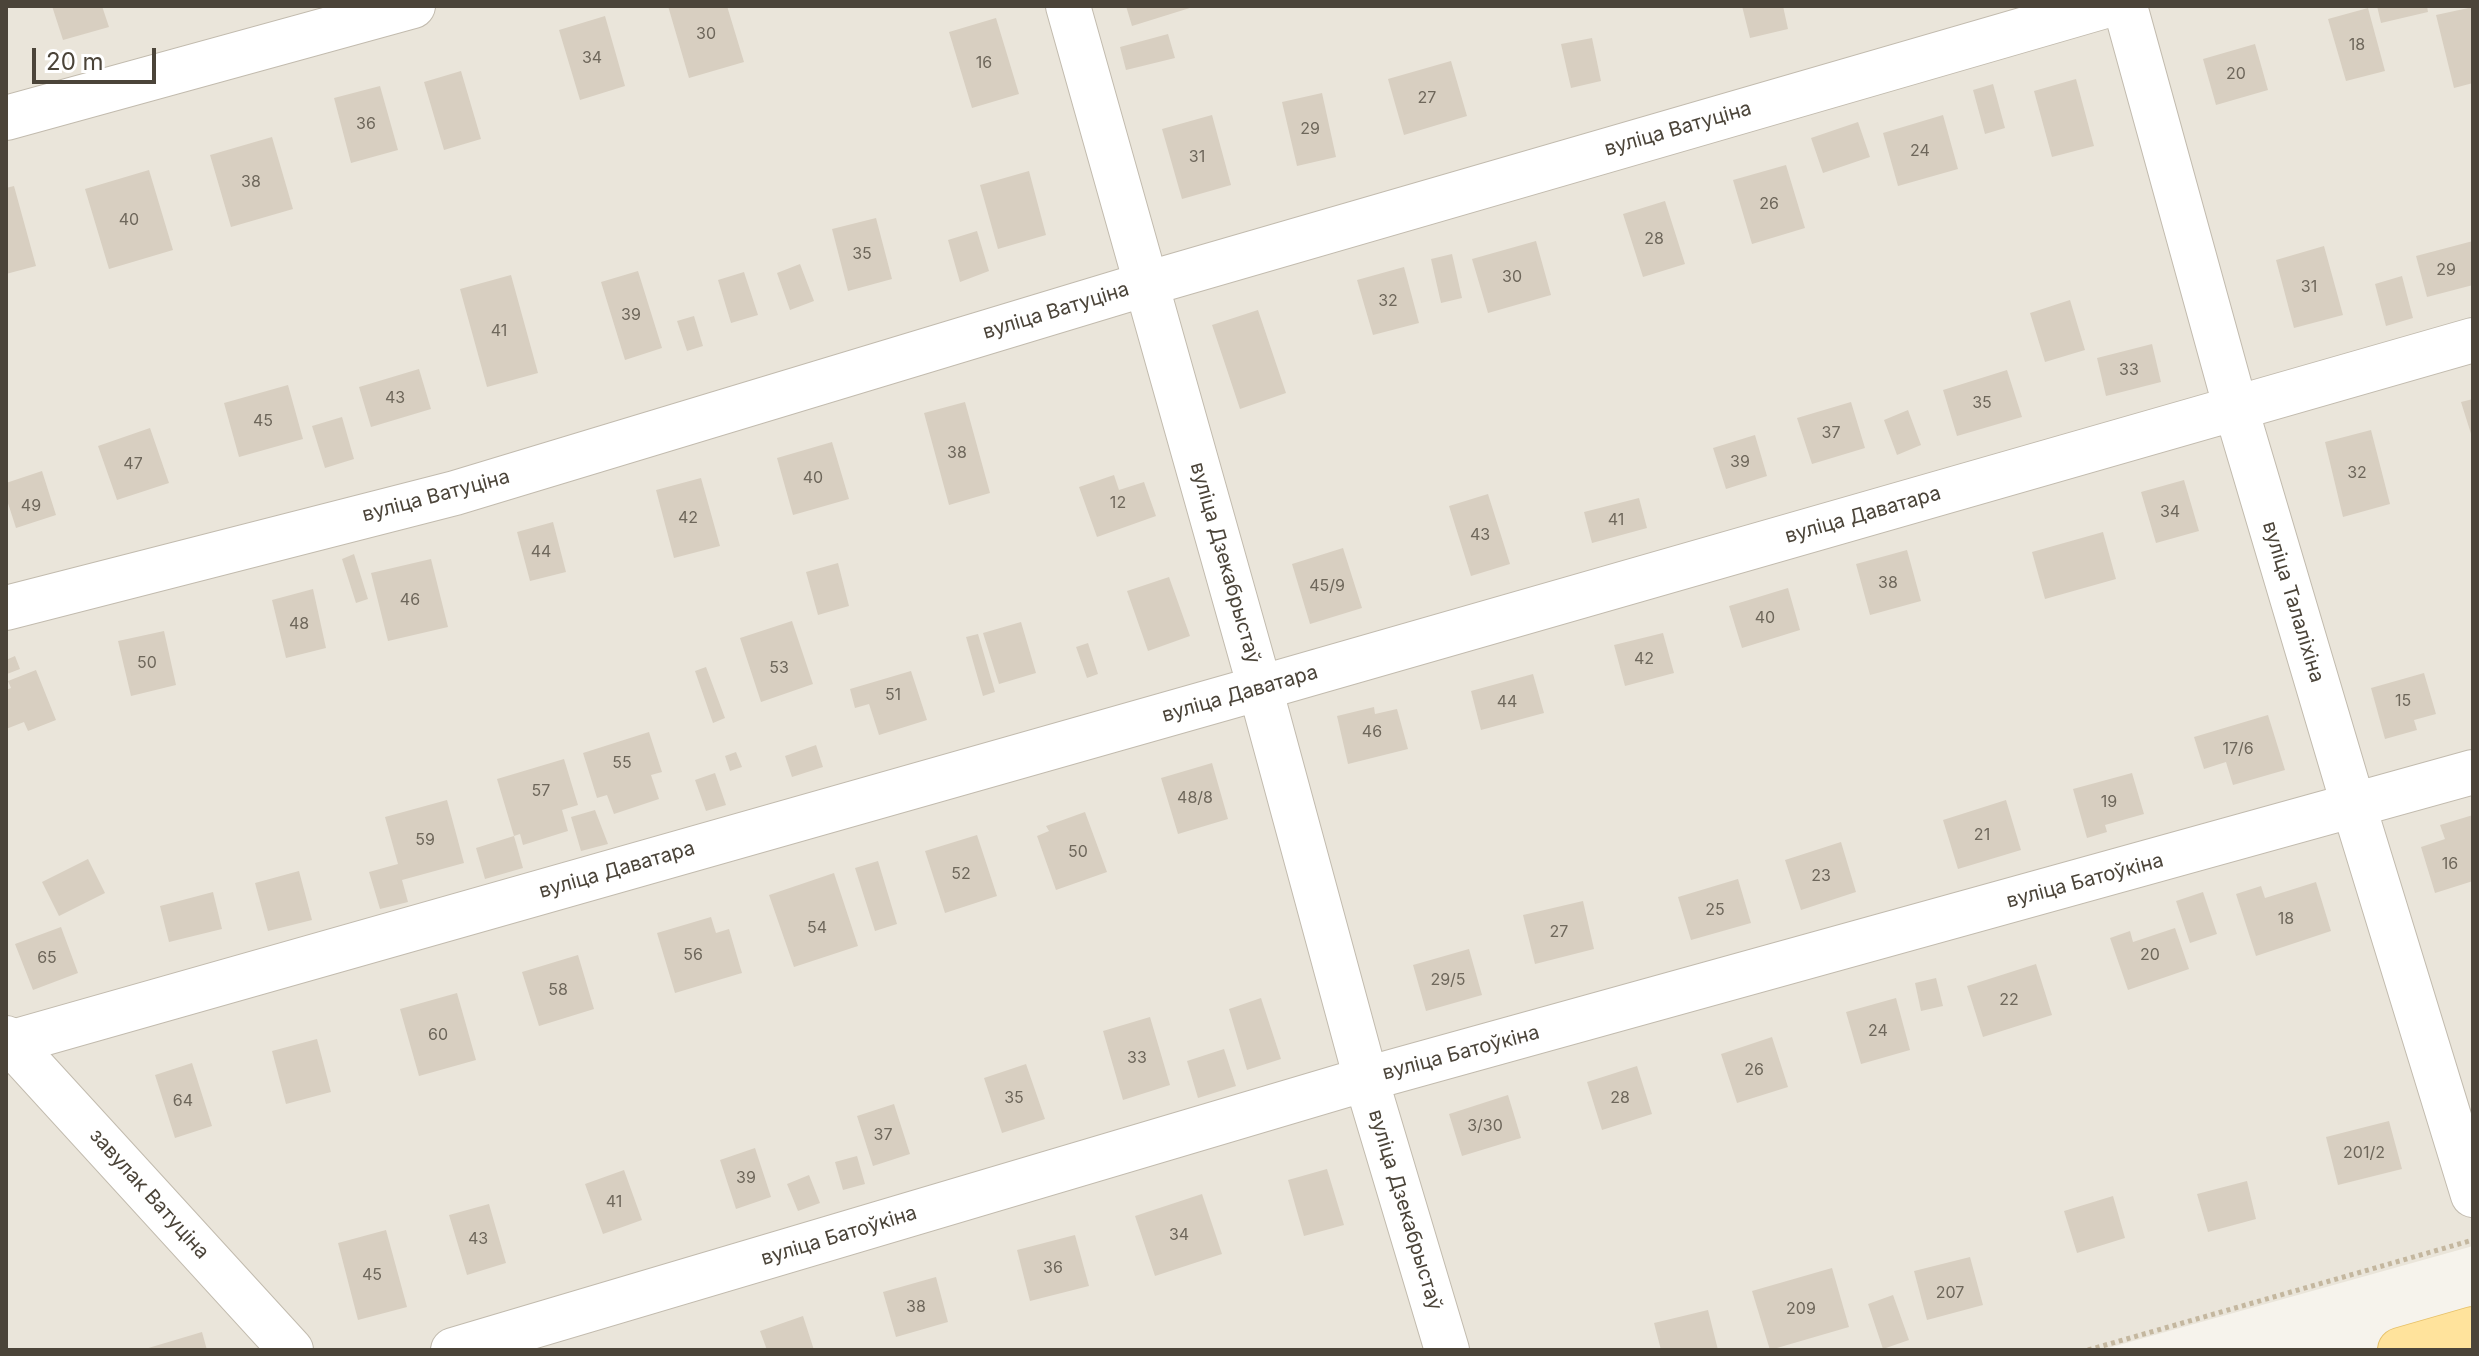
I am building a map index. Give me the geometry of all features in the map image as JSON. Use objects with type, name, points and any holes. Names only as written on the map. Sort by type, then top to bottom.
[{"type":"main road","points":[[2400,1350],[2473,1329]]},
{"type":"street","points":[[6,118],[413,6]]},
{"type":"street","name":"вуліца Дзекабрыстаў","points":[[1068,6],[1260,688],[1366,1079],[1447,1350]]},
{"type":"street","name":"вуліца Ватуціна","points":[[6,608],[455,493],[1146,284],[2105,6]]},
{"type":"street","name":"вуліца Талаліхіна","points":[[2125,6],[2236,409],[2473,1195]]},
{"type":"street","name":"вуліца Даватара","points":[[7,1041],[1260,688],[2473,340]]},
{"type":"street","name":"вуліца Батоўкіна","points":[[453,1350],[1366,1079],[2473,772]]},
{"type":"street","name":"завулак Ватуціна","points":[[7,1041],[291,1350]]},
{"type":"path","points":[[2088,1350],[2473,1240]]},
{"type":"shaded area","points":[[6,6],[2473,6],[2473,1246],[2101,1350],[6,1350]]},
{"type":"building","points":[[52,6],[102,6],[109,27],[63,40]]},
{"type":"building","points":[[668,6],[727,6],[744,62],[689,78]]},
{"type":"building","points":[[1126,6],[1193,6],[1193,7],[1132,26]]},
{"type":"building","points":[[1742,6],[1783,6],[1788,29],[1750,38]]},
{"type":"building","points":[[2377,6],[2427,6],[2428,12],[2381,23]]},
{"type":"building","points":[[2473,7],[2473,83],[2454,88],[2436,15]]},
{"type":"building","points":[[2368,8],[2385,71],[2346,81],[2328,19]]},
{"type":"building","points":[[605,16],[625,86],[580,100],[559,30]]},
{"type":"building","points":[[996,18],[1019,94],[972,108],[949,32]]},
{"type":"building","points":[[1168,34],[1175,58],[1126,70],[1120,47]]},
{"type":"building","points":[[1592,38],[1601,81],[1571,88],[1561,44]]},
{"type":"building","points":[[2255,44],[2268,90],[2216,105],[2203,59]]},
{"type":"building","points":[[1451,61],[1467,116],[1404,135],[1388,79]]},
{"type":"building","points":[[461,71],[481,139],[444,150],[424,82]]},
{"type":"building","points":[[2076,79],[2094,146],[2052,157],[2034,91]]},
{"type":"building","points":[[1993,84],[2005,128],[1985,134],[1973,90]]},
{"type":"building","points":[[380,86],[398,150],[351,163],[334,98]]},
{"type":"building","points":[[1322,93],[1336,157],[1297,166],[1282,102]]},
{"type":"building","points":[[1212,115],[1231,185],[1182,199],[1162,129]]},
{"type":"building","points":[[1943,115],[1958,169],[1898,186],[1883,133]]},
{"type":"building","points":[[1858,122],[1870,157],[1823,173],[1811,138]]},
{"type":"building","points":[[272,137],[293,209],[231,227],[210,155]]},
{"type":"building","points":[[1786,165],[1805,228],[1752,244],[1733,180]]},
{"type":"building","points":[[149,170],[173,250],[109,269],[85,189]]},
{"type":"building","points":[[1029,171],[1046,235],[998,249],[980,185]]},
{"type":"building","points":[[14,186],[36,266],[6,274],[6,188]]},
{"type":"building","points":[[1665,201],[1685,264],[1643,277],[1623,214]]},
{"type":"building","points":[[876,218],[892,279],[848,291],[832,229]]},
{"type":"building","points":[[977,231],[989,271],[960,282],[948,240]]},
{"type":"building","points":[[1536,241],[1551,295],[1488,313],[1472,259]]},
{"type":"building","points":[[2473,241],[2473,285],[2427,297],[2416,256]]},
{"type":"building","points":[[2324,246],[2343,315],[2294,328],[2276,260]]},
{"type":"building","points":[[1452,254],[1462,298],[1441,303],[1431,259]]},
{"type":"building","points":[[800,264],[814,301],[790,310],[777,273]]},
{"type":"building","points":[[1404,267],[1419,323],[1373,335],[1357,280]]},
{"type":"building","points":[[638,271],[662,348],[625,360],[601,282]]},
{"type":"building","points":[[744,272],[758,315],[731,323],[718,280]]},
{"type":"building","points":[[511,275],[538,373],[487,387],[460,289]]},
{"type":"building","points":[[2402,276],[2413,318],[2386,326],[2375,284]]},
{"type":"building","points":[[2070,300],[2085,350],[2045,362],[2030,313]]},
{"type":"building","points":[[1258,310],[1286,393],[1240,409],[1212,325]]},
{"type":"building","points":[[694,316],[703,346],[687,351],[677,321]]},
{"type":"building","points":[[2152,344],[2161,382],[2106,396],[2097,358]]},
{"type":"building","points":[[419,369],[431,409],[371,427],[359,387]]},
{"type":"building","points":[[2007,370],[2022,417],[1957,436],[1943,390]]},
{"type":"building","points":[[288,385],[303,439],[239,457],[224,403]]},
{"type":"building","points":[[2473,399],[2473,437],[2472,437],[2461,402]]},
{"type":"building","points":[[965,402],[990,493],[949,505],[924,413]]},
{"type":"building","points":[[1851,402],[1865,448],[1812,464],[1797,418]]},
{"type":"building","points":[[1908,410],[1921,445],[1897,455],[1884,420]]},
{"type":"building","points":[[342,417],[354,459],[325,468],[312,426]]},
{"type":"building","points":[[150,428],[169,483],[117,500],[98,446]]},
{"type":"building","points":[[2371,430],[2390,504],[2343,517],[2325,442]]},
{"type":"building","points":[[1755,435],[1767,476],[1726,489],[1713,448]]},
{"type":"building","points":[[832,442],[849,499],[793,515],[777,458]]},
{"type":"building","points":[[42,471],[56,515],[16,528],[6,497],[6,483]]},
{"type":"building","points":[[1114,475],[1119,490],[1144,482],[1156,516],[1097,537],[1079,487]]},
{"type":"building","points":[[701,478],[720,546],[674,558],[656,490]]},
{"type":"building","points":[[2184,480],[2199,531],[2156,543],[2141,492]]},
{"type":"building","points":[[1488,494],[1510,564],[1471,576],[1449,506]]},
{"type":"building","points":[[1639,498],[1647,528],[1592,543],[1584,512]]},
{"type":"building","points":[[553,522],[566,572],[530,581],[517,532]]},
{"type":"building","points":[[2103,532],[2116,579],[2045,599],[2032,552]]},
{"type":"building","points":[[1343,548],[1362,608],[1310,624],[1292,564]]},
{"type":"building","points":[[1907,550],[1921,601],[1870,615],[1856,564]]},
{"type":"building","points":[[354,554],[368,599],[356,603],[342,559]]},
{"type":"building","points":[[431,559],[448,627],[388,641],[371,573]]},
{"type":"building","points":[[838,563],[849,606],[818,615],[806,572]]},
{"type":"building","points":[[1169,577],[1190,636],[1148,651],[1127,591]]},
{"type":"building","points":[[1788,588],[1800,630],[1742,648],[1729,606]]},
{"type":"building","points":[[313,589],[326,648],[286,658],[272,600]]},
{"type":"building","points":[[792,621],[813,684],[761,702],[740,638]]},
{"type":"building","points":[[1021,622],[1036,673],[999,684],[983,633]]},
{"type":"building","points":[[164,631],[176,685],[131,696],[118,641]]},
{"type":"building","points":[[1663,633],[1674,673],[1625,686],[1614,645]]},
{"type":"building","points":[[978,634],[995,692],[983,696],[966,637]]},
{"type":"building","points":[[1088,643],[1098,674],[1087,678],[1076,647]]},
{"type":"building","points":[[15,656],[20,669],[7,674],[6,660]]},
{"type":"building","points":[[706,667],[725,718],[713,723],[695,671]]},
{"type":"building","points":[[36,670],[56,720],[28,731],[24,722],[6,729],[6,690],[11,688],[8,681]]},
{"type":"building","points":[[911,671],[927,720],[879,735],[869,704],[855,708],[850,689]]},
{"type":"building","points":[[2424,673],[2436,714],[2414,720],[2417,730],[2385,739],[2371,688]]},
{"type":"building","points":[[1533,674],[1544,713],[1481,730],[1471,691]]},
{"type":"building","points":[[1374,707],[1375,714],[1397,709],[1408,749],[1348,764],[1337,716]]},
{"type":"building","points":[[2268,715],[2285,770],[2233,785],[2226,762],[2204,769],[2194,737]]},
{"type":"building","points":[[649,732],[662,772],[651,775],[659,799],[614,814],[607,795],[597,798],[583,753]]},
{"type":"building","points":[[816,745],[823,767],[792,777],[785,756]]},
{"type":"building","points":[[736,752],[742,767],[730,771],[725,756]]},
{"type":"building","points":[[564,759],[578,805],[562,810],[568,831],[523,845],[520,834],[514,836],[497,779]]},
{"type":"building","points":[[1212,763],[1228,819],[1178,834],[1161,778]]},
{"type":"building","points":[[715,773],[726,805],[706,811],[695,780]]},
{"type":"building","points":[[2132,773],[2144,814],[2105,825],[2107,832],[2087,838],[2073,789]]},
{"type":"building","points":[[447,800],[464,863],[402,880],[408,902],[380,909],[369,872],[398,864],[385,817]]},
{"type":"building","points":[[2006,800],[2021,850],[1958,869],[1943,820]]},
{"type":"building","points":[[595,810],[608,844],[581,851],[571,817]]},
{"type":"building","points":[[1085,812],[1107,872],[1056,890],[1037,836],[1049,831],[1046,826]]},
{"type":"building","points":[[2473,815],[2473,881],[2435,893],[2421,847],[2445,839],[2440,825]]},
{"type":"building","points":[[977,835],[997,896],[945,913],[925,851]]},
{"type":"building","points":[[514,836],[523,868],[485,879],[476,848]]},
{"type":"building","points":[[1841,842],[1856,892],[1801,910],[1785,860]]},
{"type":"building","points":[[88,859],[105,893],[59,916],[42,882]]},
{"type":"building","points":[[878,861],[897,924],[875,931],[855,868]]},
{"type":"building","points":[[299,871],[312,920],[268,931],[255,883]]},
{"type":"building","points":[[834,873],[858,946],[794,967],[769,895]]},
{"type":"building","points":[[1738,879],[1751,923],[1691,940],[1678,897]]},
{"type":"building","points":[[2316,882],[2331,931],[2256,956],[2236,894],[2261,886],[2265,898]]},
{"type":"building","points":[[213,892],[222,929],[169,942],[160,906]]},
{"type":"building","points":[[2203,892],[2217,934],[2190,943],[2176,901]]},
{"type":"building","points":[[1583,901],[1594,949],[1535,964],[1523,915]]},
{"type":"building","points":[[711,917],[716,933],[729,929],[742,973],[675,993],[657,933]]},
{"type":"building","points":[[61,927],[78,973],[33,990],[15,944]]},
{"type":"building","points":[[2175,928],[2189,969],[2128,990],[2110,938],[2130,931],[2133,942]]},
{"type":"building","points":[[1469,949],[1482,995],[1426,1011],[1413,965]]},
{"type":"building","points":[[578,955],[594,1009],[539,1026],[522,972]]},
{"type":"building","points":[[2036,964],[2052,1015],[1983,1037],[1967,986]]},
{"type":"building","points":[[1936,978],[1943,1006],[1921,1011],[1915,983]]},
{"type":"building","points":[[457,993],[476,1060],[419,1076],[400,1009]]},
{"type":"building","points":[[1261,998],[1281,1059],[1247,1070],[1229,1009]]},
{"type":"building","points":[[1896,998],[1910,1050],[1861,1064],[1846,1012]]},
{"type":"building","points":[[1150,1017],[1170,1085],[1123,1100],[1103,1031]]},
{"type":"building","points":[[1772,1037],[1788,1087],[1737,1103],[1721,1054]]},
{"type":"building","points":[[317,1039],[331,1092],[286,1104],[272,1051]]},
{"type":"building","points":[[1224,1049],[1236,1086],[1198,1098],[1187,1061]]},
{"type":"building","points":[[192,1063],[212,1126],[175,1138],[155,1075]]},
{"type":"building","points":[[1026,1064],[1045,1119],[1002,1133],[984,1078]]},
{"type":"building","points":[[1637,1066],[1652,1114],[1602,1130],[1587,1082]]},
{"type":"building","points":[[1508,1095],[1521,1138],[1462,1156],[1449,1114]]},
{"type":"building","points":[[894,1104],[910,1154],[873,1166],[857,1116]]},
{"type":"building","points":[[2389,1121],[2402,1169],[2338,1185],[2326,1137]]},
{"type":"building","points":[[755,1148],[771,1197],[736,1209],[720,1160]]},
{"type":"building","points":[[857,1156],[865,1184],[843,1190],[835,1162]]},
{"type":"building","points":[[1327,1169],[1344,1225],[1304,1236],[1288,1180]]},
{"type":"building","points":[[624,1170],[642,1220],[603,1234],[585,1184]]},
{"type":"building","points":[[809,1175],[820,1203],[798,1211],[787,1184]]},
{"type":"building","points":[[2247,1181],[2256,1219],[2208,1232],[2197,1194]]},
{"type":"building","points":[[1202,1194],[1222,1254],[1155,1276],[1135,1216]]},
{"type":"building","points":[[2113,1196],[2125,1238],[2077,1253],[2064,1211]]},
{"type":"building","points":[[489,1204],[506,1263],[467,1275],[449,1215]]},
{"type":"building","points":[[386,1230],[407,1307],[358,1320],[338,1243]]},
{"type":"building","points":[[1075,1235],[1089,1286],[1030,1301],[1017,1250]]},
{"type":"building","points":[[1970,1257],[1983,1305],[1927,1320],[1914,1271]]},
{"type":"building","points":[[1832,1268],[1849,1327],[1770,1350],[1752,1291]]},
{"type":"building","points":[[936,1277],[948,1322],[896,1337],[883,1292]]},
{"type":"building","points":[[1893,1295],[1909,1340],[1883,1349],[1868,1304]]},
{"type":"building","points":[[1708,1310],[1718,1350],[1661,1350],[1654,1323]]},
{"type":"building","points":[[803,1316],[814,1350],[767,1350],[760,1331]]},
{"type":"building","points":[[202,1332],[207,1350],[145,1350],[145,1349]]}]
